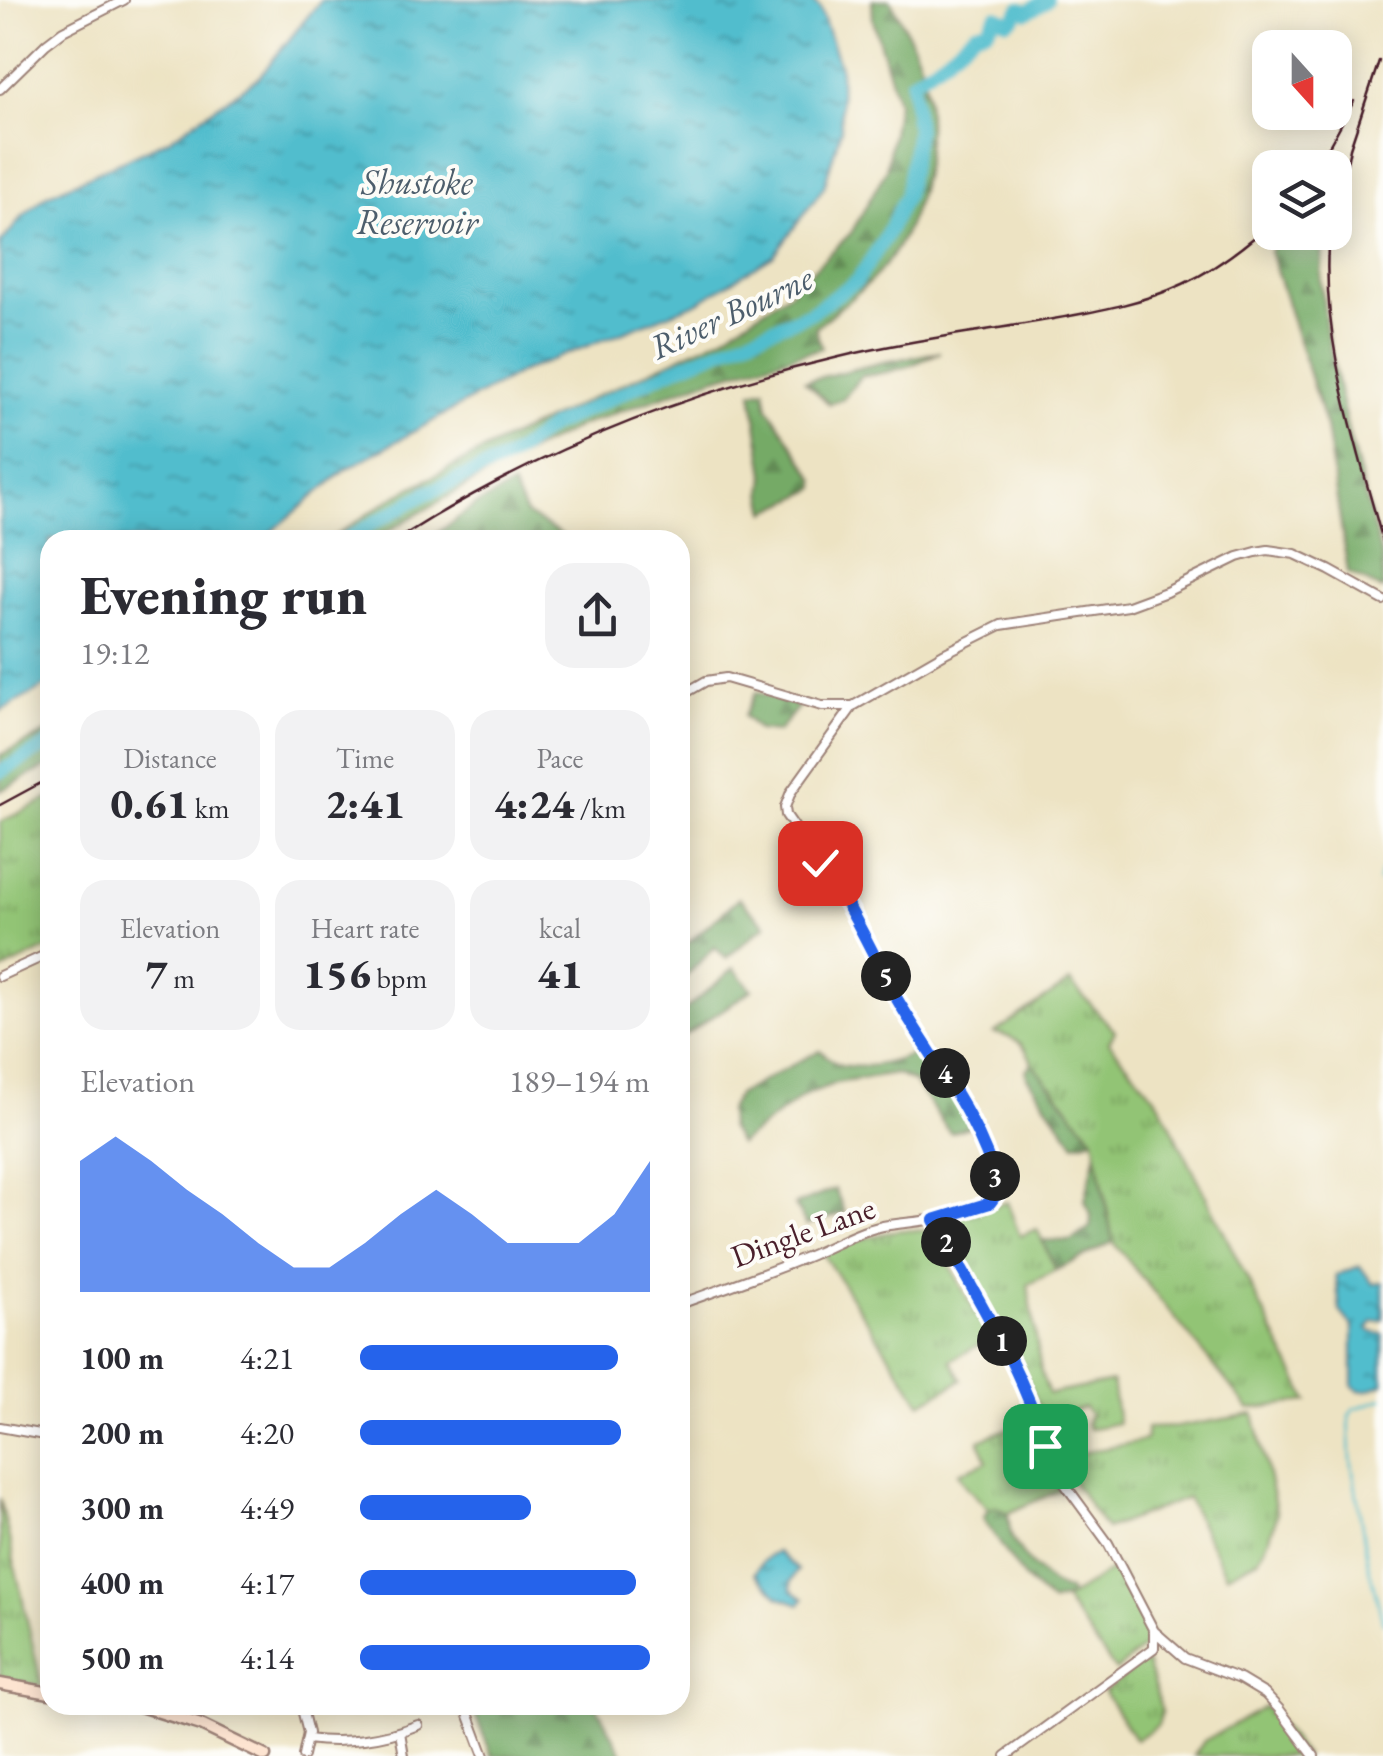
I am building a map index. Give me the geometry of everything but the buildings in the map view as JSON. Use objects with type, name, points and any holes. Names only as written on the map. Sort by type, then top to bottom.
[{"type":"main road","points":[[0,1684],[40,1691]]},
{"type":"main road","points":[[169,1715],[201,1725],[266,1756]]},
{"type":"street","points":[[0,89],[54,38],[124,0]]},
{"type":"street","points":[[690,690],[706,681],[726,678],[834,708],[852,706],[1002,625],[1128,606],[1238,556],[1268,550],[1295,554],[1383,600]]},
{"type":"street","name":"Dingle Lane","points":[[690,1300],[869,1230],[934,1220],[990,1203],[999,1191],[963,1102],[898,999],[837,887],[786,815],[784,806],[791,792],[852,706]]},
{"type":"street","points":[[834,708],[838,729]]},
{"type":"street","points":[[0,976],[40,957]]},
{"type":"street","points":[[934,1220],[1017,1370],[1056,1472],[1108,1543],[1154,1631],[1189,1660],[1258,1689],[1280,1709],[1314,1756]]},
{"type":"street","points":[[0,1426],[40,1434]]},
{"type":"street","points":[[1154,1631],[1154,1648]]},
{"type":"street","points":[[1006,1756],[1154,1648],[1169,1645]]},
{"type":"street","points":[[303,1756],[308,1733],[304,1715]]},
{"type":"street","points":[[469,1715],[484,1756]]},
{"type":"street","points":[[307,1740],[333,1743],[400,1732],[418,1725]]},
{"type":"street","points":[[400,1732],[404,1756]]},
{"type":"green space","points":[[872,0],[889,0],[921,67],[928,114],[925,164],[903,237],[874,278],[815,328],[822,348],[713,378],[580,426],[390,530],[344,530],[395,496],[502,441],[722,337],[791,291],[851,233],[886,170],[897,102],[873,20]]},
{"type":"green space","points":[[1323,250],[1321,282],[1327,333],[1349,436],[1383,562],[1383,590],[1348,573],[1326,427],[1270,251]]},
{"type":"green space","points":[[940,352],[902,368],[861,376],[843,399],[829,404],[805,381],[884,362]]},
{"type":"green space","points":[[765,389],[768,407],[816,480],[816,489],[767,512],[752,392]]},
{"type":"green space","points":[[512,486],[526,514],[553,530],[441,530],[474,506]]},
{"type":"green space","points":[[756,692],[799,706],[778,732],[758,730],[744,716]]},
{"type":"green space","points":[[40,736],[40,770],[0,791],[0,755]]},
{"type":"green space","points":[[40,803],[40,952],[0,972],[0,822]]},
{"type":"green space","points":[[739,898],[766,925],[726,958],[715,947],[690,972],[690,941]]},
{"type":"green space","points":[[734,968],[752,990],[690,1032],[690,1005]]},
{"type":"green space","points":[[1070,982],[1115,1031],[1109,1042],[1159,1102],[1308,1401],[1249,1409],[1113,1242],[1094,1139],[1032,1063],[1022,1045],[994,1033]]},
{"type":"green space","points":[[924,1049],[971,1126],[950,1133],[914,1082],[897,1074],[836,1083],[803,1096],[739,1144],[729,1127],[728,1111],[737,1095],[820,1050],[838,1064],[862,1066],[894,1061]]},
{"type":"green space","points":[[1032,1063],[1094,1139],[1075,1144],[1027,1077],[1026,1070]]},
{"type":"green space","points":[[1096,1152],[1113,1242],[1056,1270],[1042,1240],[1071,1241],[1090,1227],[1085,1200]]},
{"type":"green space","points":[[835,1189],[845,1213],[806,1225],[795,1205]]},
{"type":"green space","points":[[1007,1202],[1020,1236],[1037,1229],[1056,1270],[1028,1285],[1041,1372],[1049,1394],[1112,1382],[1118,1423],[1089,1429],[1086,1423],[1090,1415],[1084,1407],[1045,1421],[1023,1370],[942,1222]]},
{"type":"green space","points":[[898,1230],[931,1231],[990,1339],[951,1360],[962,1380],[921,1403],[822,1253]]},
{"type":"green space","points":[[1254,1414],[1277,1514],[1258,1559],[1226,1575],[1187,1498],[1106,1529],[1056,1458],[1146,1440],[1146,1428]]},
{"type":"green space","points":[[1032,1419],[1044,1461],[1062,1489],[997,1518],[958,1473],[987,1461],[979,1440]]},
{"type":"green space","points":[[0,1498],[40,1686],[0,1679]]},
{"type":"green space","points":[[996,1507],[1008,1513],[1012,1536],[1029,1562],[1071,1596],[1051,1603],[1023,1577],[983,1519],[988,1509]]},
{"type":"green space","points":[[1116,1567],[1150,1631],[1145,1646],[1116,1671],[1064,1600]]},
{"type":"green space","points":[[1146,1659],[1162,1712],[1158,1725],[1135,1740],[1104,1692]]},
{"type":"green space","points":[[1266,1706],[1305,1756],[1194,1756],[1204,1741]]},
{"type":"green space","points":[[475,1715],[601,1715],[624,1756],[492,1756]]},
{"type":"water","name":"Shustoke Reservoir","points":[[321,0],[811,0],[820,8],[840,67],[841,129],[824,187],[774,255],[697,303],[521,372],[345,470],[274,530],[40,530],[40,689],[0,711],[0,244],[47,195],[168,140],[258,78]]},
{"type":"water","points":[[1360,1266],[1373,1284],[1383,1283],[1383,1320],[1373,1322],[1368,1329],[1383,1334],[1383,1384],[1363,1391],[1353,1385],[1353,1327],[1340,1311],[1336,1275]]},
{"type":"water","points":[[777,1552],[798,1570],[791,1590],[804,1599],[800,1604],[779,1597],[755,1573],[764,1560]]},
{"type":"waterway","name":"River Bourne","points":[[362,530],[427,493],[509,458],[552,426],[678,367],[810,313],[857,281],[885,238],[906,195],[917,131],[912,81],[976,32],[988,29],[996,16],[1008,21],[1020,8],[1027,12],[1047,0]]},
{"type":"waterway","name":"River Bourne","points":[[0,772],[40,750]]},
{"type":"waterway","points":[[1378,881],[1381,871]]},
{"type":"waterway","points":[[1383,1399],[1353,1409],[1349,1416],[1351,1459],[1368,1564],[1383,1622]]},
{"type":"railway","points":[[1350,150],[1379,61]]},
{"type":"railway","points":[[1327,150],[1354,101]]},
{"type":"railway","points":[[412,530],[553,454],[664,409],[777,373],[860,352],[1111,308],[1147,298],[1207,272],[1252,239]]},
{"type":"railway","points":[[1328,250],[1329,311],[1342,389],[1383,542]]},
{"type":"railway","points":[[0,805],[40,783]]},
{"type":"route","points":[[820,863],[963,1102],[995,1178],[999,1191],[990,1203],[934,1220],[1017,1370],[1045,1446]]}]
